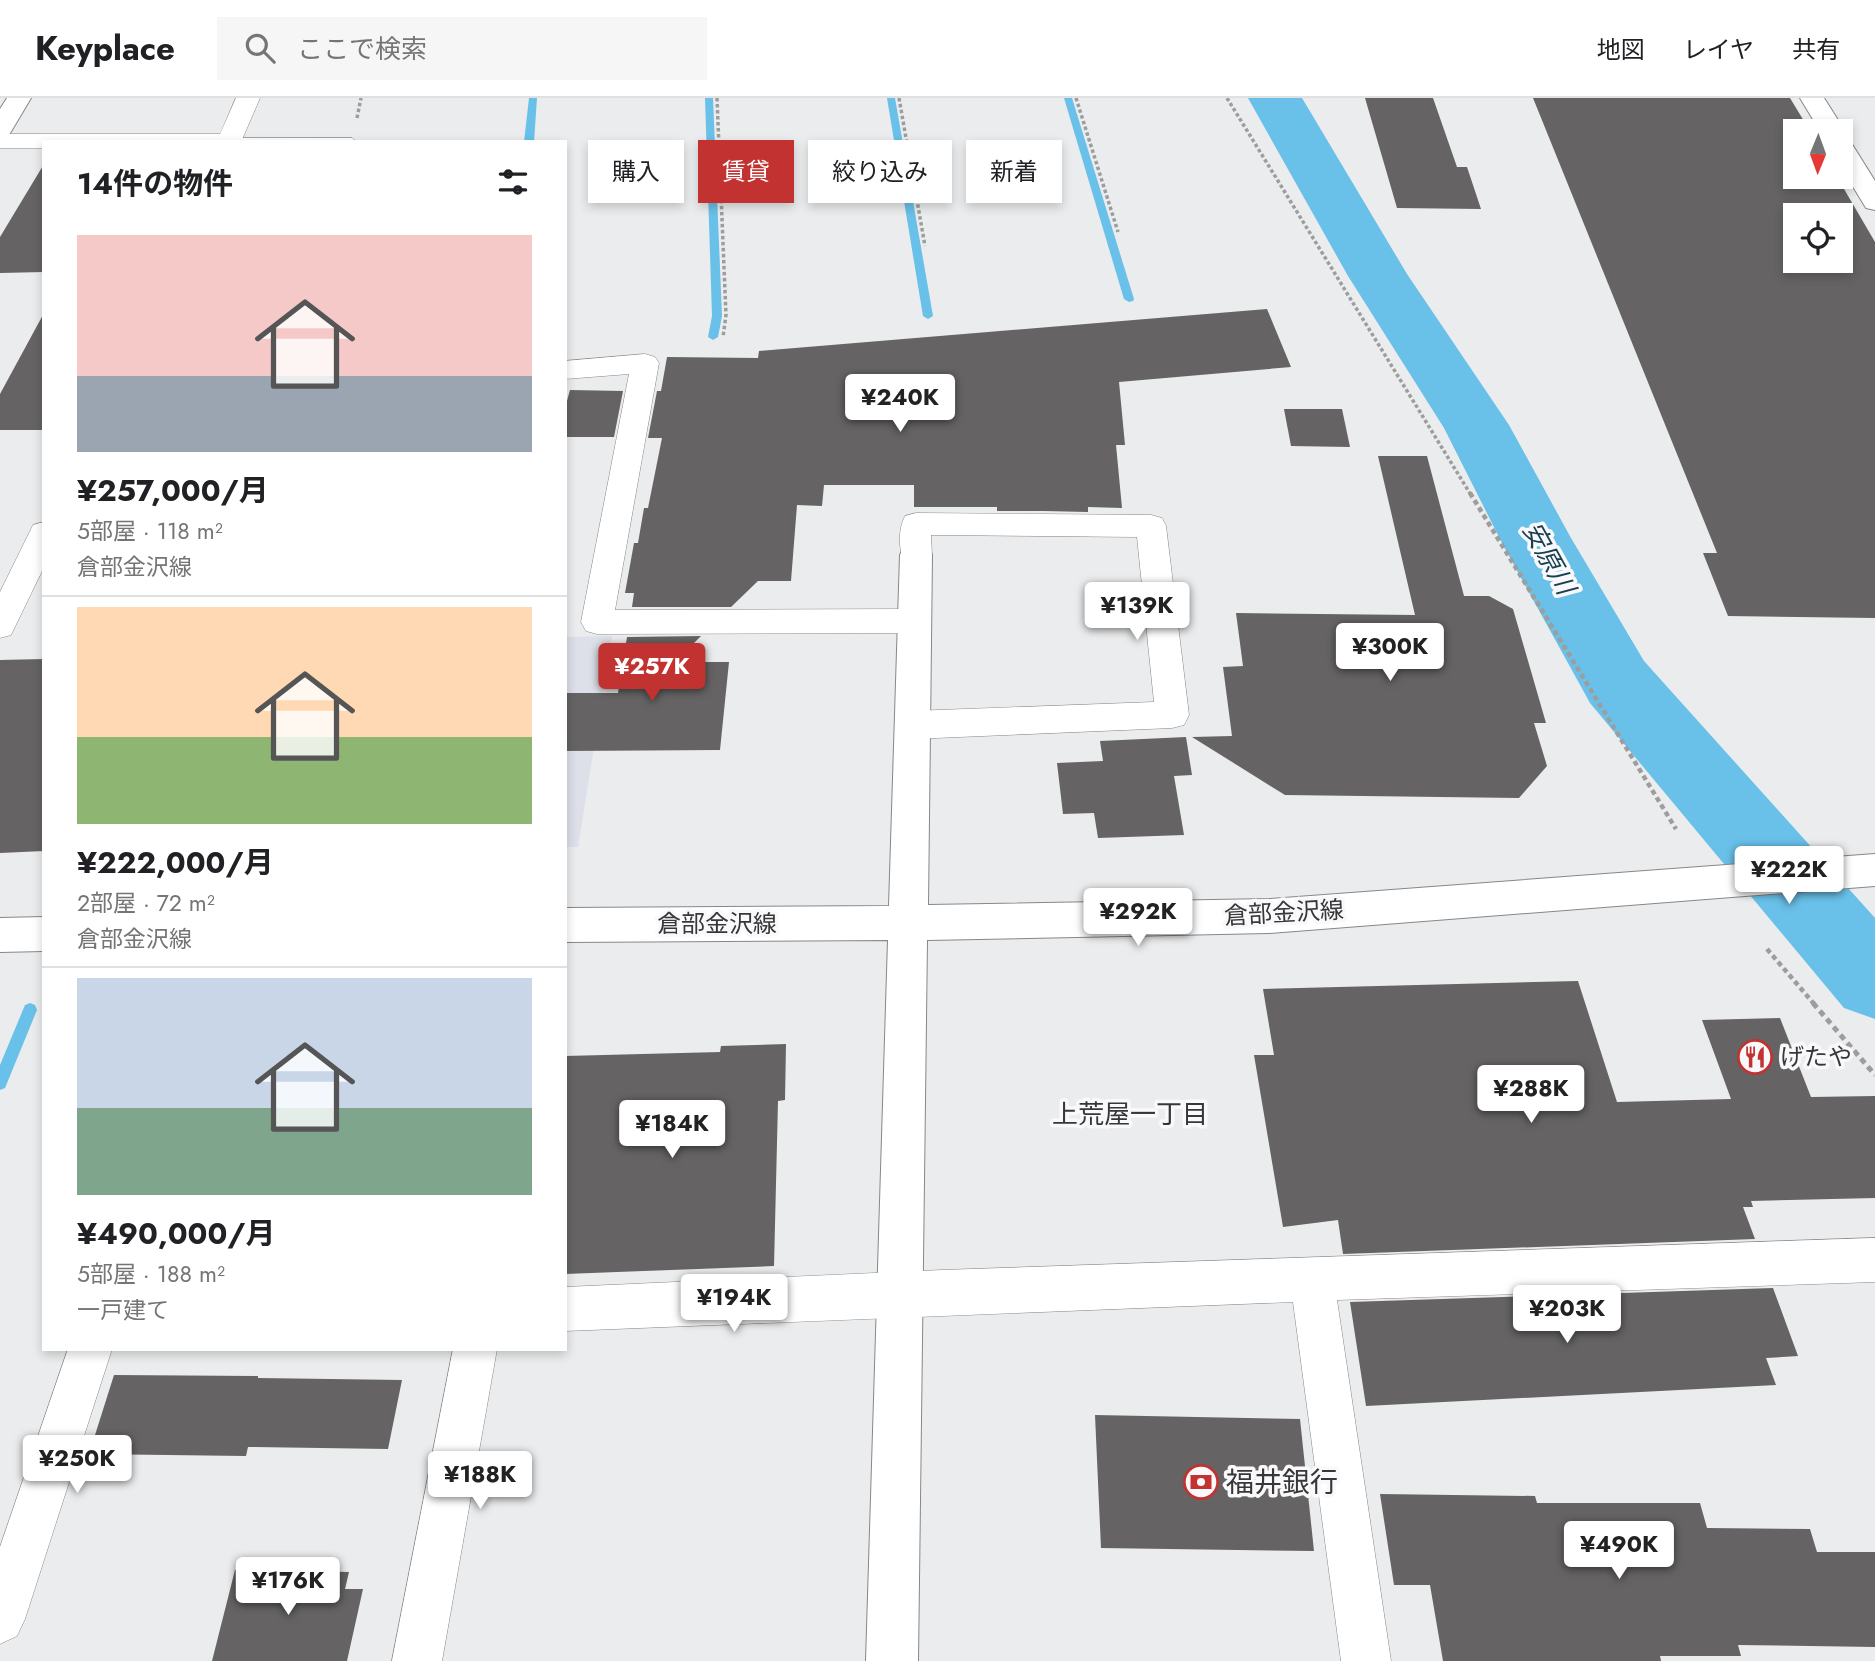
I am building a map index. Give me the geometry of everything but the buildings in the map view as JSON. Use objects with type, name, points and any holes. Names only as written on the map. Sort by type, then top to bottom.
[{"type":"main road","points":[[0,130],[19,98]]},
{"type":"main road","points":[[1812,98],[1825,119]]},
{"type":"main road","points":[[1853,166],[1875,202]]},
{"type":"main road","points":[[892,1661],[916,555]]},
{"type":"main road","name":"倉部金沢線","points":[[567,925],[909,923],[1269,916],[1871,870]]},
{"type":"main road","points":[[0,935],[42,934]]},
{"type":"street","points":[[229,140],[248,98]]},
{"type":"street","points":[[0,141],[42,141]]},
{"type":"street","points":[[567,370],[645,363],[581,622],[914,621]]},
{"type":"street","points":[[912,725],[1172,715],[1151,526],[916,524],[916,555]]},
{"type":"street","points":[[0,626],[42,537]]},
{"type":"street","points":[[567,1309],[900,1294],[1875,1260]]},
{"type":"street","points":[[1312,1280],[1366,1661]]},
{"type":"street","points":[[0,1619],[89,1351]]},
{"type":"street","points":[[417,1661],[475,1351]]},
{"type":"path","points":[[717,98],[726,315],[723,337]]},
{"type":"path","points":[[899,98],[925,246]]},
{"type":"path","points":[[1076,98],[1118,232]]},
{"type":"path","points":[[1227,98],[1676,829]]},
{"type":"path","points":[[1767,949],[1875,1075]]},
{"type":"shaded area","points":[[612,636],[578,847],[567,847],[567,637]]},
{"type":"waterway","points":[[529,140],[533,98]]},
{"type":"waterway","points":[[709,98],[717,316],[713,337]]},
{"type":"waterway","points":[[891,98],[928,316]]},
{"type":"waterway","points":[[1068,98],[1129,299]]},
{"type":"waterway","name":"安原川","points":[[1275,98],[1378,276],[1476,425],[1540,547],[1617,682],[1875,980]]},
{"type":"waterway","points":[[0,1083],[30,1010]]},
{"type":"place","name":"げたや","points":[[1755,1057]]},
{"type":"place","name":"福井銀行","points":[[1201,1482]]},
{"type":"district","name":"上荒屋一丁目","points":[[1130,1114]]}]
